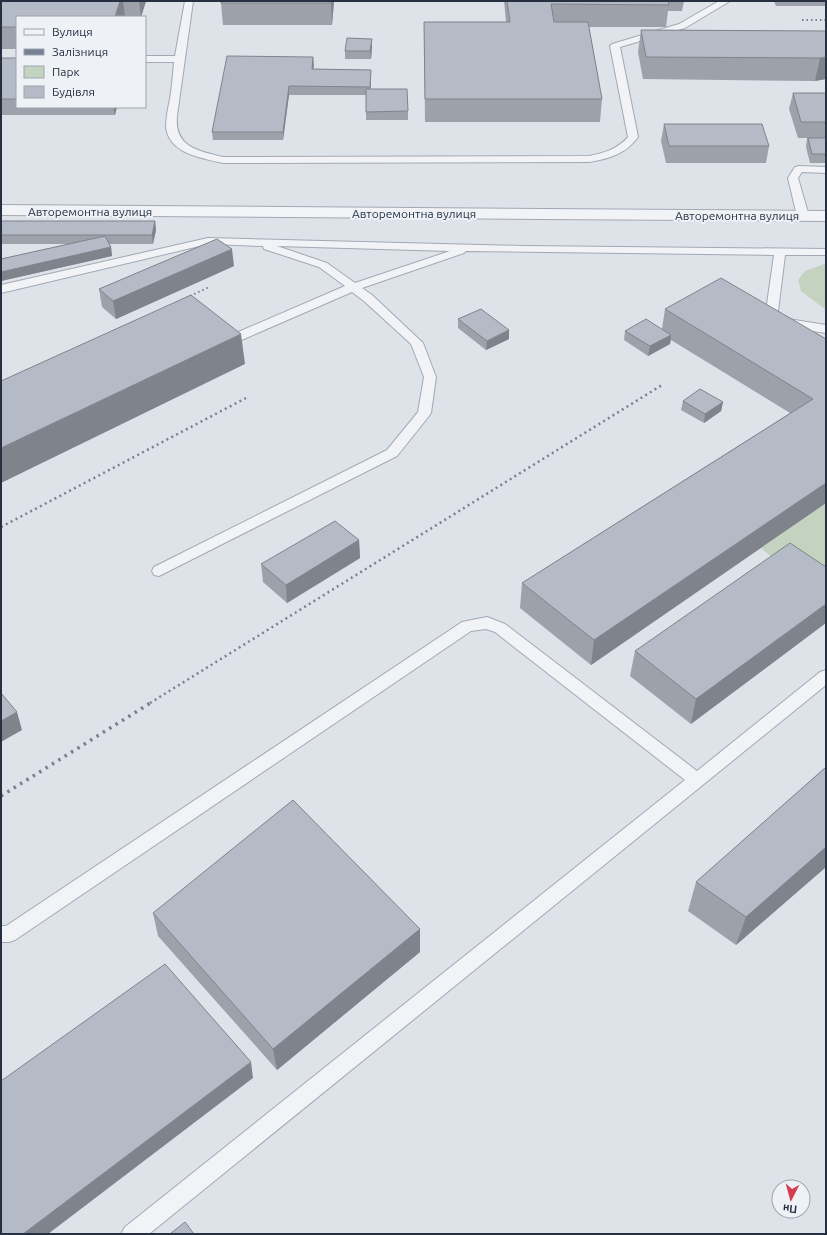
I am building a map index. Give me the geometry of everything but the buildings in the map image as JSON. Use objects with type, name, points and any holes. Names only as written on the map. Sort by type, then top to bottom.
[{"type":"street","name":"Авторемонтна вулиця","points":[[1,210],[826,216]]},
{"type":"lane","points":[[189,1],[179,59],[172,123],[173,135],[183,146],[201,154],[223,160],[589,159],[604,156],[618,151],[628,145],[633,137],[615,46],[682,26],[726,1]]},
{"type":"lane","points":[[146,59],[179,59]]},
{"type":"lane","points":[[803,216],[793,178],[799,169],[826,170]]},
{"type":"lane","points":[[1,289],[208,241],[470,248],[826,252]]},
{"type":"lane","points":[[159,571],[392,452],[424,413],[430,377],[417,343],[368,298],[323,265],[252,242]]},
{"type":"lane","points":[[233,339],[353,287],[470,248]]},
{"type":"lane","points":[[780,251],[772,311],[777,320],[791,324],[826,329]]},
{"type":"lane","points":[[1,934],[9,934],[467,626],[487,623],[500,628],[697,780]]},
{"type":"lane","points":[[132,1234],[826,676]]},
{"type":"green space","points":[[826,264],[826,310],[801,291],[798,280],[805,271]]},
{"type":"green space","points":[[826,503],[826,597],[784,568],[761,548]]},
{"type":"railway","points":[[802,20],[826,20]]},
{"type":"railway","points":[[182,300],[209,287]]},
{"type":"railway","points":[[150,703],[662,385]]},
{"type":"railway","points":[[1,527],[246,398]]},
{"type":"railway","points":[[1,796],[152,702]]}]
